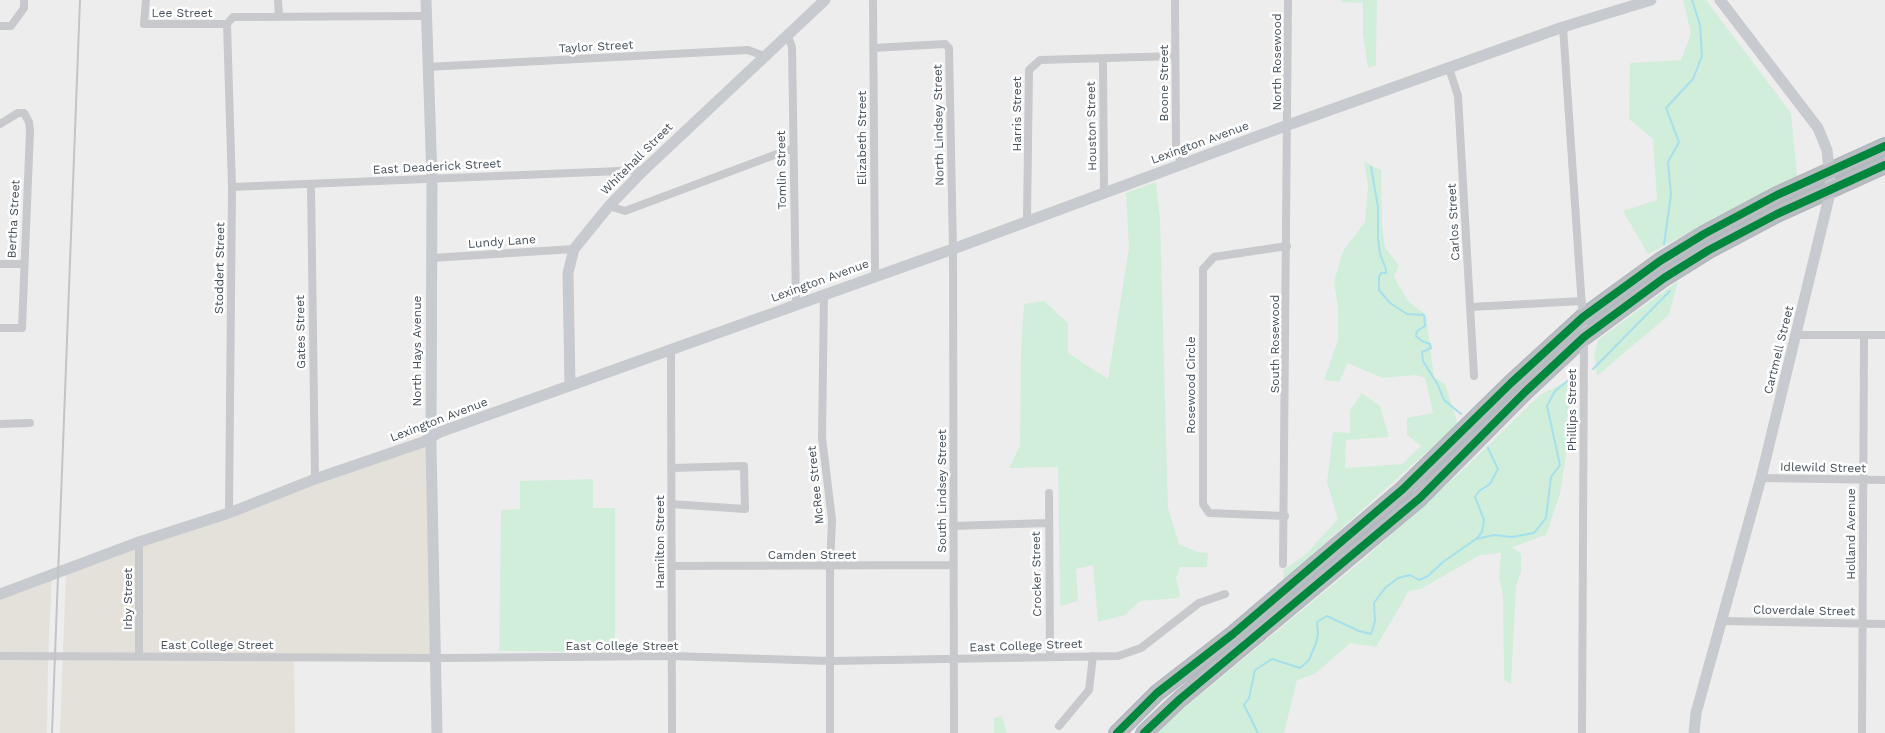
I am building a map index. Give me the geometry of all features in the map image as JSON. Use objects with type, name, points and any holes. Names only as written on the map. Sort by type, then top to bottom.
[{"type":"highway","points":[[1118,733],[1157,693],[1233,634],[1403,490],[1511,383],[1583,317],[1660,261],[1704,234],[1762,202],[1885,146]]},
{"type":"highway","points":[[1144,733],[1180,698],[1420,498],[1525,392],[1584,337],[1664,278],[1709,250],[1831,189],[1885,165]]},
{"type":"street","points":[[0,26],[11,26],[24,8],[24,0]]},
{"type":"street","name":"Lee Street","points":[[146,0],[144,24],[227,24],[233,17],[426,16]]},
{"type":"street","points":[[278,0],[279,17]]},
{"type":"street","name":"North Hays Avenue","points":[[426,0],[432,178],[431,438],[437,733]]},
{"type":"street","name":"Whitehall Street","points":[[570,385],[568,273],[574,249],[609,206],[644,170],[825,0]]},
{"type":"street","name":"Elizabeth Street","points":[[873,0],[875,275]]},
{"type":"street","name":"Boone Street","points":[[1176,0],[1176,144],[1181,165]]},
{"type":"street","name":"North Rosewood","points":[[1288,0],[1288,125]]},
{"type":"street","name":"Lexington Avenue","points":[[0,594],[139,542],[229,513],[315,479],[431,438],[440,432],[875,275],[953,249],[1028,219],[1288,125],[1563,27],[1652,0]]},
{"type":"street","name":"Cartmell Street","points":[[1694,733],[1696,713],[1761,478],[1831,189],[1831,170],[1825,145],[1818,128],[1720,0]]},
{"type":"street","name":"Stoddert Street","points":[[227,24],[232,187],[229,513]]},
{"type":"street","name":"Phillips Street","points":[[1563,27],[1584,337],[1582,733]]},
{"type":"street","name":"Tomlin Street","points":[[788,36],[792,47],[796,304]]},
{"type":"street","name":"North Lindsey Street","points":[[873,48],[945,44],[949,48],[953,249]]},
{"type":"street","name":"Taylor Street","points":[[428,67],[748,50],[764,56]]},
{"type":"street","name":"Harris Street","points":[[1028,219],[1029,70],[1040,60],[1176,56]]},
{"type":"street","name":"Houston Street","points":[[1102,59],[1104,193]]},
{"type":"street","name":"Carlos Street","points":[[1449,68],[1458,96],[1474,376]]},
{"type":"street","name":"Bertha Street","points":[[0,124],[18,113],[24,113],[29,122],[30,131],[23,264],[22,328],[0,328]]},
{"type":"street","name":"South Rosewood","points":[[1283,564],[1288,125]]},
{"type":"street","points":[[609,206],[624,211],[793,148]]},
{"type":"street","name":"East Deaderick Street","points":[[232,187],[644,170]]},
{"type":"street","name":"Gates Street","points":[[310,184],[315,479]]},
{"type":"street","name":"Rosewood Circle","points":[[1285,516],[1209,513],[1203,504],[1203,269],[1214,257],[1287,246]]},
{"type":"street","name":"Lundy Lane","points":[[432,258],[574,249]]},
{"type":"street","name":"South Lindsey Street","points":[[953,249],[954,733]]},
{"type":"street","points":[[0,264],[23,264]]},
{"type":"street","name":"McRee Street","points":[[824,295],[822,437],[832,520],[830,566],[830,733]]},
{"type":"street","points":[[1471,307],[1582,301]]},
{"type":"street","points":[[1797,335],[1885,335]]},
{"type":"street","name":"Holland Avenue","points":[[1862,733],[1864,335]]},
{"type":"street","name":"Hamilton Street","points":[[671,350],[672,733]]},
{"type":"street","points":[[0,424],[30,423]]},
{"type":"street","points":[[671,468],[744,466],[745,508],[671,504]]},
{"type":"street","name":"Idlewild Street","points":[[1761,478],[1885,480]]},
{"type":"street","name":"Crocker Street","points":[[1049,493],[1050,656]]},
{"type":"street","points":[[954,526],[1048,523]]},
{"type":"street","name":"Irby Street","points":[[139,542],[139,656]]},
{"type":"street","name":"Camden Street","points":[[671,566],[954,566]]},
{"type":"street","name":"East College Street","points":[[0,656],[435,658],[672,656],[830,661],[1118,656],[1141,648],[1200,603],[1225,594]]},
{"type":"street","name":"Cloverdale Street","points":[[1722,621],[1885,624]]},
{"type":"street","points":[[1058,726],[1089,690],[1093,656]]},
{"type":"shaded area","points":[[427,443],[432,655],[294,654],[295,733],[60,733],[66,572]]},
{"type":"shaded area","points":[[52,577],[47,733],[0,733],[0,597]]},
{"type":"green space","points":[[1341,0],[1377,0],[1376,65],[1368,68],[1363,34],[1363,3],[1341,2]]},
{"type":"green space","points":[[1683,0],[1706,0],[1791,113],[1797,176],[1648,254],[1623,211],[1657,200],[1653,139],[1629,119],[1630,63],[1681,60],[1691,33]]},
{"type":"green space","points":[[1364,162],[1381,170],[1382,225],[1385,247],[1399,266],[1394,277],[1408,301],[1426,315],[1434,377],[1445,384],[1458,424],[1284,580],[1283,570],[1305,555],[1338,519],[1327,482],[1333,432],[1350,433],[1350,410],[1362,393],[1380,406],[1389,437],[1346,440],[1345,468],[1403,464],[1421,446],[1407,435],[1407,418],[1433,413],[1425,378],[1416,375],[1382,378],[1348,363],[1339,382],[1324,380],[1338,340],[1338,307],[1334,282],[1343,251],[1365,222],[1368,185]]},
{"type":"green space","points":[[1156,182],[1160,218],[1168,508],[1179,544],[1197,552],[1208,553],[1207,567],[1180,567],[1176,578],[1179,598],[1140,601],[1125,615],[1098,622],[1093,565],[1076,569],[1078,601],[1060,606],[1058,467],[1009,468],[1020,446],[1021,351],[1024,304],[1044,301],[1068,323],[1068,353],[1108,379],[1129,248],[1126,193]]},
{"type":"green space","points":[[1678,281],[1669,315],[1597,376],[1594,353],[1599,339]]},
{"type":"green space","points":[[1574,377],[1571,384],[1567,449],[1560,494],[1546,535],[1512,547],[1521,554],[1521,572],[1516,586],[1511,684],[1504,680],[1503,596],[1499,578],[1501,553],[1480,555],[1421,589],[1409,591],[1376,647],[1350,643],[1315,674],[1297,680],[1284,733],[1154,733],[1364,559],[1463,470],[1540,395]]},
{"type":"green space","points":[[593,479],[593,508],[615,508],[615,652],[499,651],[501,510],[520,509],[520,481]]},
{"type":"green space","points":[[1002,716],[1007,733],[994,733],[994,718]]},
{"type":"waterway","points":[[1664,244],[1671,195],[1668,162],[1679,142],[1666,108],[1693,79],[1702,56],[1700,25],[1692,0]]},
{"type":"waterway","points":[[1371,167],[1378,207],[1380,254],[1386,269],[1386,273],[1381,273],[1379,277],[1379,290],[1390,303],[1407,314],[1424,315],[1425,326],[1417,331],[1416,336],[1430,344],[1431,348],[1422,352],[1423,361],[1438,385],[1444,400],[1461,414]]},
{"type":"waterway","points":[[1593,369],[1670,291]]},
{"type":"waterway","points":[[1258,733],[1244,705],[1249,698],[1255,670],[1272,659],[1300,668],[1309,660],[1316,643],[1318,634],[1317,622],[1327,616],[1359,631],[1371,634],[1375,621],[1374,603],[1385,588],[1398,578],[1410,575],[1419,580],[1428,576],[1443,562],[1476,539],[1494,535],[1512,537],[1534,533],[1546,518],[1551,477],[1560,465],[1547,406],[1555,391],[1573,377]]},
{"type":"waterway","points":[[1476,539],[1482,532],[1484,520],[1475,497],[1479,491],[1490,484],[1498,469],[1488,448]]},
{"type":"railway","points":[[52,733],[80,0]]},
{"type":"cycle path","points":[[1117,733],[1157,693],[1233,634],[1403,489],[1511,383],[1583,317],[1660,261],[1704,234],[1777,195],[1885,146]]},
{"type":"cycle path","points":[[1144,733],[1180,699],[1420,498],[1525,392],[1584,337],[1664,278],[1709,250],[1777,214],[1885,165]]}]
